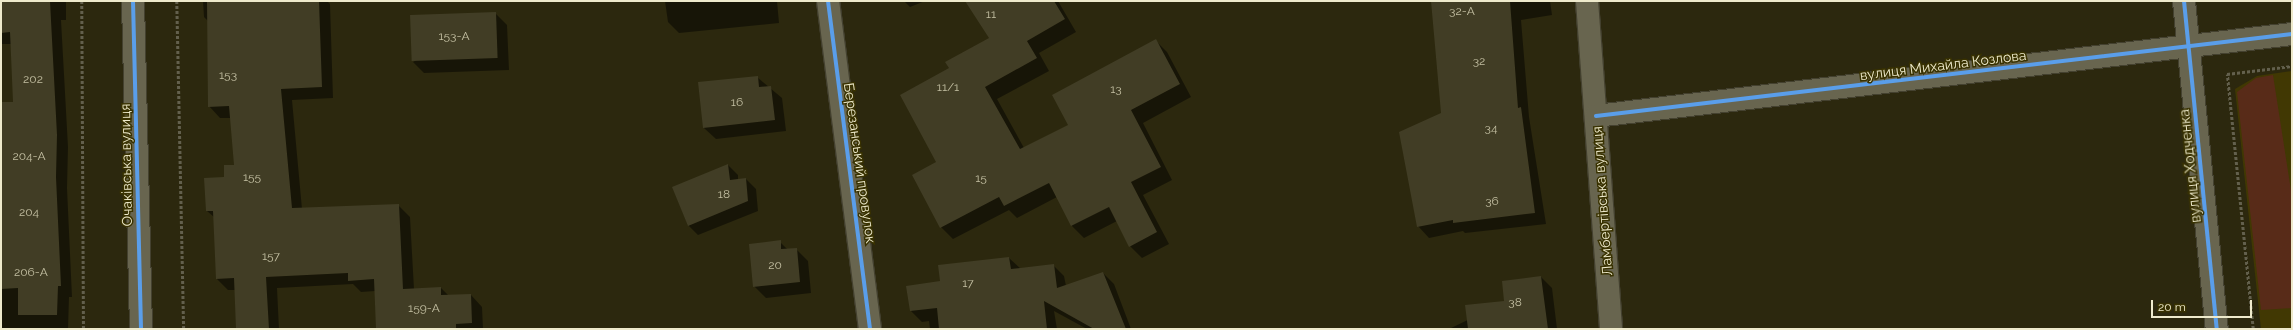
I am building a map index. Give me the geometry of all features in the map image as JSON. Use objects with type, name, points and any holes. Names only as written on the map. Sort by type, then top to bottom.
[{"type":"street","name":"Очаківська вулиця","points":[[133,1],[141,329]]},
{"type":"street","name":"Березанський провулок","points":[[828,1],[870,329]]},
{"type":"street","name":"Ламбертівська вулиця","points":[[1587,1],[1611,329]]},
{"type":"street","name":"вулиця Ходченка","points":[[2184,1],[2190,47],[2217,329]]},
{"type":"street","name":"вулиця Михайла Козлова","points":[[1596,116],[2292,34]]},
{"type":"path","points":[[82,1],[84,329]]},
{"type":"path","points":[[177,1],[184,329]]},
{"type":"path","points":[[2253,329],[2227,74],[2292,66]]},
{"type":"shaded area","points":[[2292,71],[2292,329],[2261,329],[2235,89],[2257,76]]},
{"type":"shaded area","points":[[2273,75],[2292,197],[2292,308],[2261,310],[2237,92],[2256,78]]},
{"type":"building","points":[[1,1],[50,1],[57,135],[56,177],[61,286],[58,286],[57,315],[18,315],[18,288],[1,289],[1,102],[13,102],[10,32],[1,33]]},
{"type":"building","points":[[207,1],[319,1],[322,87],[281,89],[292,208],[399,204],[403,289],[441,287],[441,295],[471,294],[472,323],[456,324],[456,329],[376,329],[374,279],[348,281],[348,273],[266,277],[269,329],[236,329],[234,278],[216,279],[213,211],[206,211],[204,178],[224,177],[224,165],[234,165],[229,106],[208,107]]},
{"type":"building","points":[[965,1],[1054,1],[1065,19],[1027,41],[1037,58],[985,87],[1020,149],[1068,125],[1052,95],[1156,39],[1180,84],[1131,110],[1161,167],[1131,182],[1157,232],[1129,247],[1109,207],[1071,226],[1049,183],[1004,206],[999,197],[940,228],[912,175],[936,162],[900,95],[949,68],[945,62],[989,38]]},
{"type":"building","points":[[1431,1],[1510,1],[1518,108],[1521,107],[1535,213],[1453,223],[1453,220],[1417,227],[1399,132],[1441,113]]},
{"type":"building","points":[[496,12],[498,58],[412,61],[410,15]]},
{"type":"building","points":[[758,76],[759,87],[771,86],[775,120],[703,128],[698,82]]},
{"type":"building","points":[[728,164],[730,180],[746,178],[748,201],[688,226],[672,187]]},
{"type":"building","points":[[781,240],[781,249],[797,248],[800,282],[753,287],[749,244]]},
{"type":"building","points":[[1009,257],[1011,269],[1054,264],[1057,288],[1103,272],[1126,329],[1094,329],[1044,301],[1047,329],[939,329],[937,308],[910,311],[906,286],[940,281],[938,265]]},
{"type":"building","points":[[1541,276],[1548,329],[1468,329],[1465,305],[1504,301],[1502,281]]},
{"type":"cycle path","points":[[133,1],[141,329]]},
{"type":"cycle path","points":[[828,1],[870,329]]},
{"type":"cycle path","points":[[2184,1],[2217,329]]},
{"type":"cycle path","points":[[1596,116],[2292,34]]}]
